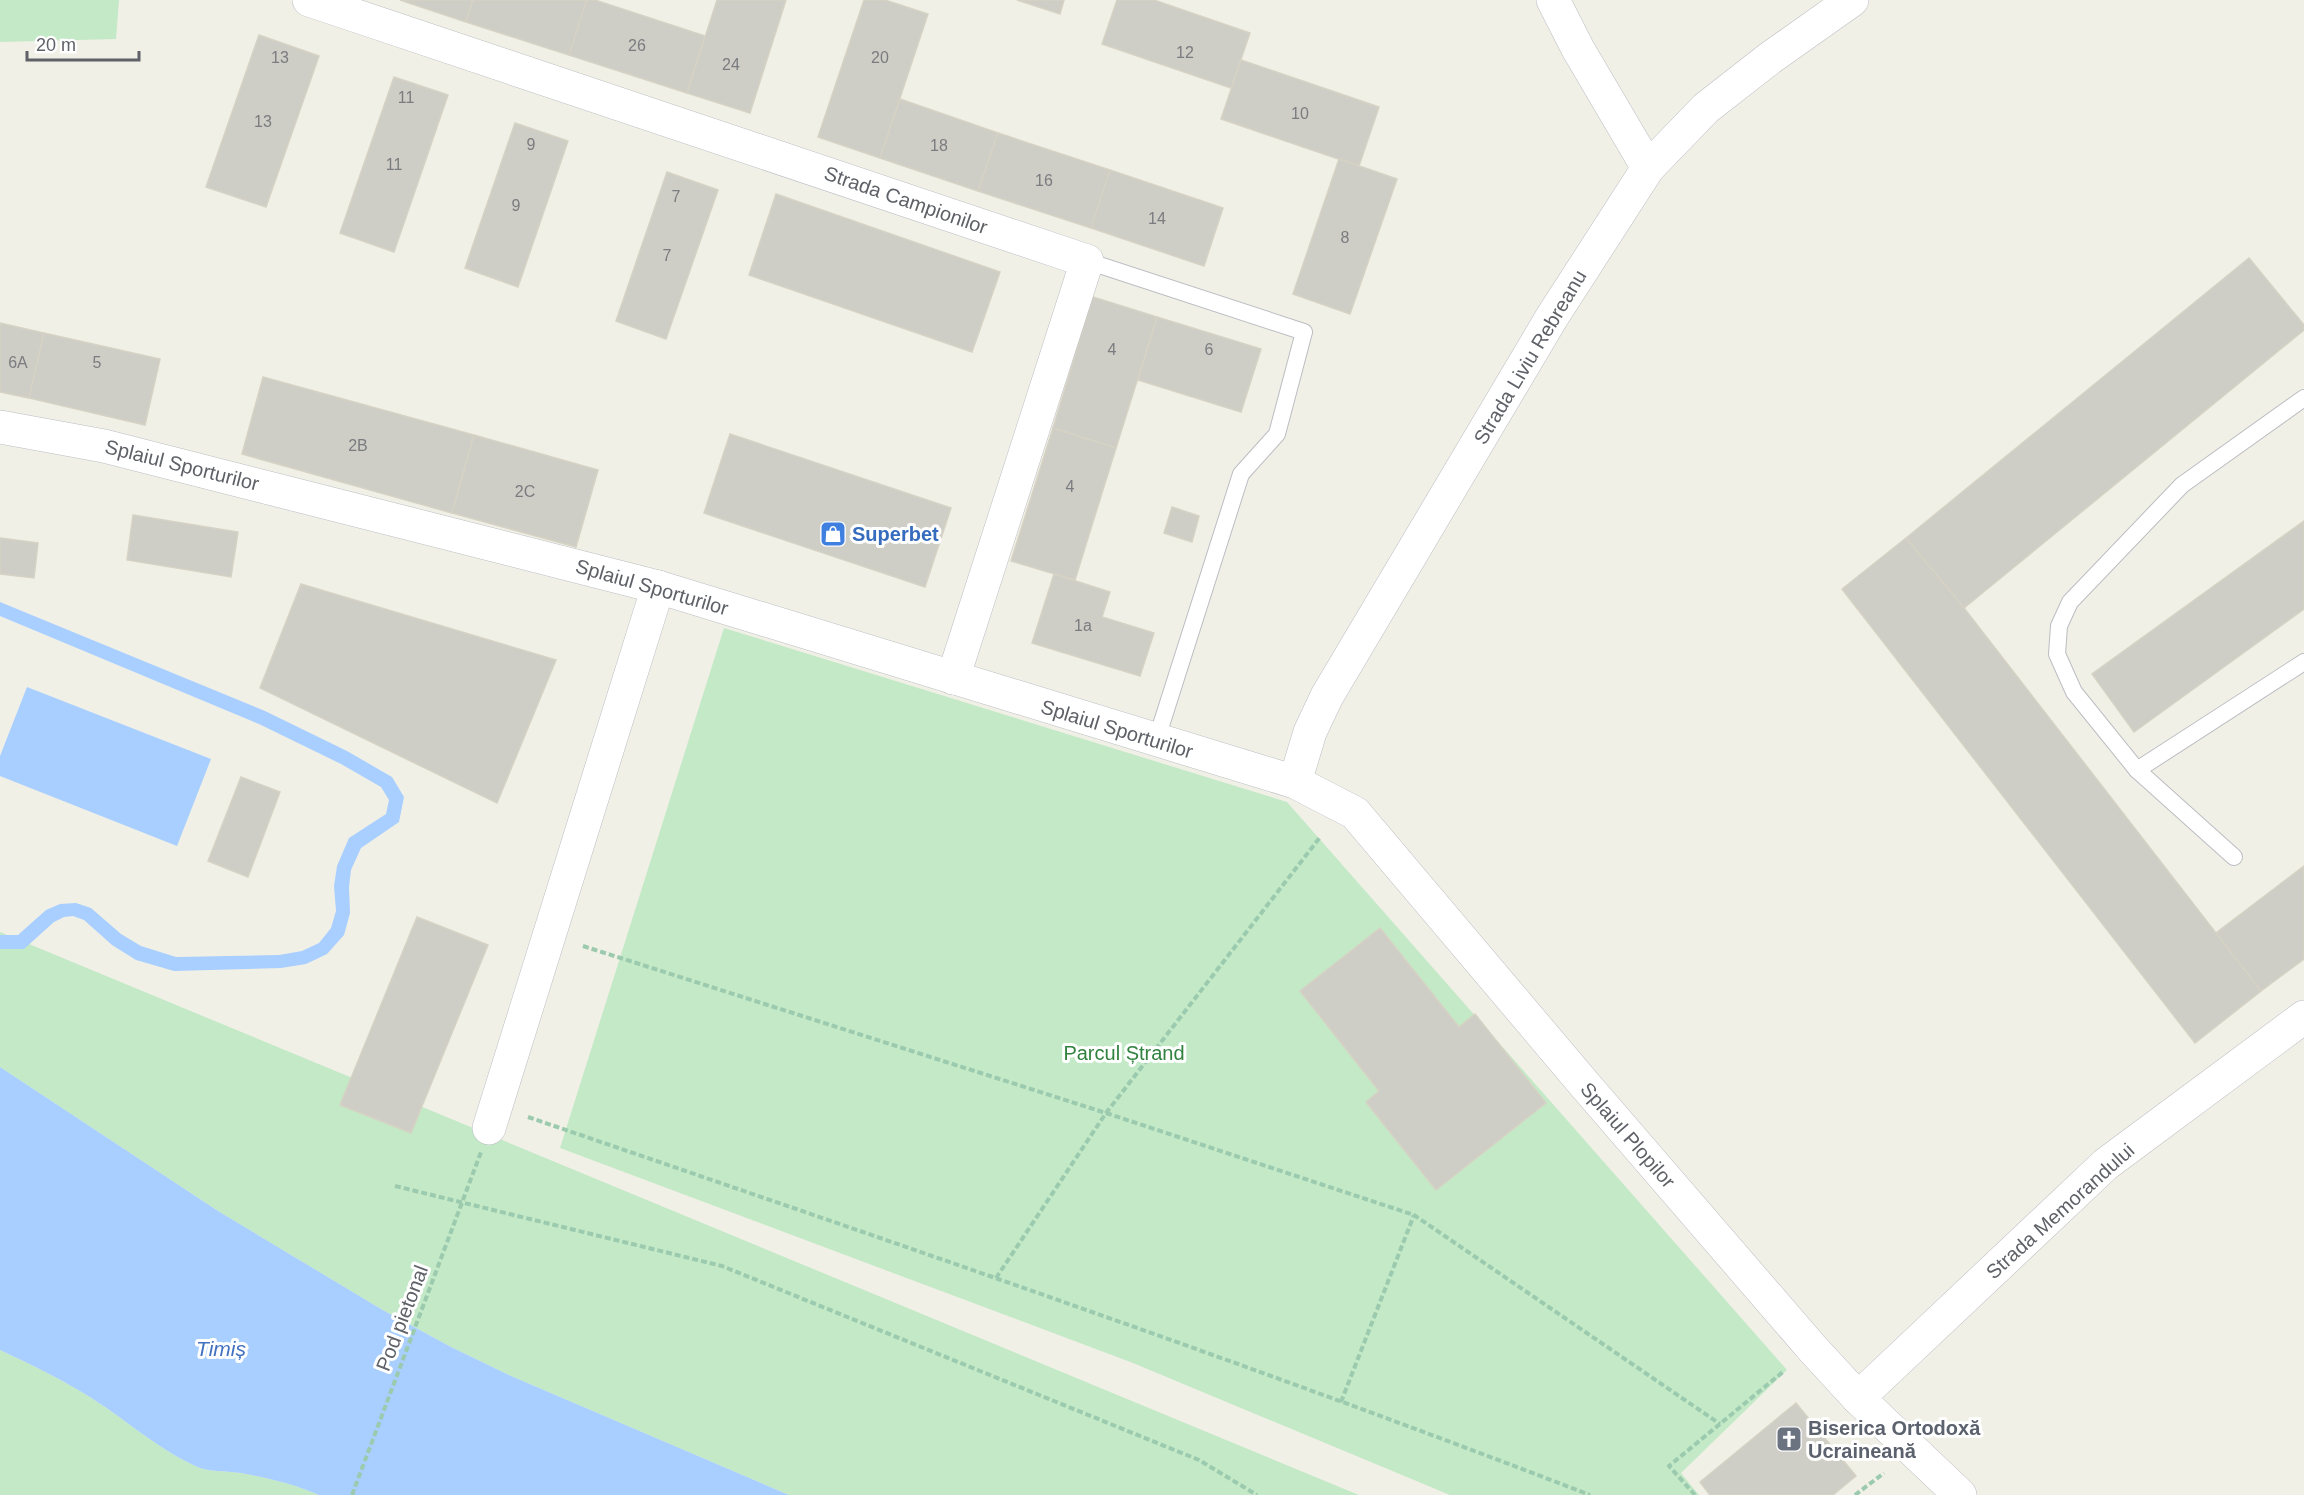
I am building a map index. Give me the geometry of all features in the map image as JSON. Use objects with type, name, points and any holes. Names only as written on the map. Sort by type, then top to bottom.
[{"type":"street","name":"Strada Campionilor","points":[[309,0],[1088,261]]},
{"type":"street","points":[[1553,0],[1578,49],[1648,168]]},
{"type":"street","name":"Strada Liviu Rebreanu","points":[[1295,782],[1310,732],[1327,696],[1552,318],[1648,168],[1706,108],[1770,58],[1852,0]]},
{"type":"street","points":[[953,678],[1088,261]]},
{"type":"street","name":"Splaiul Sporturilor","points":[[0,427],[104,446],[658,587],[1295,782]]},
{"type":"street","points":[[489,1128],[658,587]]},
{"type":"street","name":"Splaiul Plopilor","points":[[1295,782],[1355,813],[1601,1104],[1858,1398],[1960,1495]]},
{"type":"street","name":"Strada Memorandului","points":[[1858,1398],[2106,1164],[2304,1017]]},
{"type":"lane","points":[[1088,261],[1304,332],[1277,434],[1240,474],[1156,741]]},
{"type":"lane","points":[[2234,857],[2137,770],[2074,692],[2057,654],[2059,626],[2070,602],[2182,485],[2304,398]]},
{"type":"lane","points":[[2137,770],[2304,662]]},
{"type":"path","points":[[996,1278],[1106,1113],[1321,836]]},
{"type":"path","points":[[549,935],[1106,1113],[1414,1215],[1720,1424]]},
{"type":"path","points":[[489,1128],[996,1278],[1084,1308],[1590,1495]]},
{"type":"path","name":"Pod pietonal","points":[[352,1495],[489,1128]]},
{"type":"path","points":[[394,1186],[722,1266],[1199,1460],[1257,1495]]},
{"type":"path","points":[[1341,1402],[1414,1215]]},
{"type":"path","points":[[1695,1495],[1669,1466],[1788,1368]]},
{"type":"path","points":[[1855,1495],[1889,1468]]},
{"type":"green space","points":[[0,0],[119,0],[116,39],[0,42]]},
{"type":"green space","name":"Parcul Ștrand","points":[[724,628],[1287,802],[1787,1370],[1681,1473],[1699,1495],[1450,1495],[1133,1363],[560,1148]]},
{"type":"green space","points":[[0,932],[1359,1495],[789,1495],[511,1376],[451,1347],[381,1309],[218,1211],[0,1067]]},
{"type":"green space","points":[[0,1350],[82,1392],[158,1445],[200,1468],[261,1477],[319,1495],[0,1495]]},
{"type":"water","points":[[0,602],[265,711],[347,751],[392,777],[404,797],[399,822],[361,848],[351,870],[350,913],[344,935],[327,954],[306,964],[281,968],[174,971],[136,960],[112,945],[84,920],[73,916],[54,922],[24,949],[0,949],[0,935],[18,935],[46,910],[60,904],[76,903],[91,908],[121,934],[141,946],[176,957],[279,955],[302,951],[319,943],[331,928],[336,911],[334,886],[337,866],[349,838],[386,814],[389,800],[381,787],[341,764],[259,724],[0,616]]},
{"type":"water","points":[[27,687],[211,759],[177,846],[0,776],[0,756]]},
{"type":"water","name":"Timiș","points":[[0,1067],[218,1211],[381,1309],[451,1347],[511,1376],[789,1495],[319,1495],[271,1479],[200,1468],[185,1461],[82,1392],[0,1350]]},
{"type":"building","points":[[400,0],[473,0],[466,22]]},
{"type":"building","points":[[473,0],[587,0],[569,55],[466,22]]},
{"type":"building","points":[[587,0],[595,0],[705,36],[687,93],[569,55]]},
{"type":"building","points":[[717,0],[786,0],[750,113],[687,93]]},
{"type":"building","points":[[864,0],[885,0],[928,14],[880,158],[818,137]]},
{"type":"building","points":[[1017,0],[1064,0],[1060,14]]},
{"type":"building","points":[[1117,0],[1154,0],[1250,33],[1231,88],[1102,44]]},
{"type":"building","points":[[259,35],[319,56],[266,207],[206,187]]},
{"type":"building","points":[[1241,60],[1379,107],[1359,166],[1221,119]]},
{"type":"building","points":[[394,77],[448,95],[394,252],[340,233]]},
{"type":"building","points":[[900,99],[998,133],[978,191],[880,158]]},
{"type":"building","points":[[515,123],[568,141],[518,287],[465,268]]},
{"type":"building","points":[[998,133],[1110,170],[1091,228],[978,191]]},
{"type":"building","points":[[1339,159],[1397,179],[1350,314],[1293,294]]},
{"type":"building","points":[[1110,170],[1223,208],[1204,266],[1091,228]]},
{"type":"building","points":[[667,172],[718,190],[666,339],[616,321]]},
{"type":"building","points":[[776,194],[1000,272],[972,352],[749,275]]},
{"type":"building","points":[[2249,258],[2304,325],[2304,330],[1964,608],[1906,538]]},
{"type":"building","points":[[1093,297],[1157,317],[1116,448],[1053,428]]},
{"type":"building","points":[[1157,317],[1261,349],[1241,412],[1138,380]]},
{"type":"building","points":[[0,323],[44,333],[29,398],[0,392]]},
{"type":"building","points":[[44,333],[160,359],[145,425],[29,398]]},
{"type":"building","points":[[263,377],[474,435],[452,513],[242,454]]},
{"type":"building","points":[[1053,428],[1116,448],[1075,580],[1011,561]]},
{"type":"building","points":[[730,434],[951,508],[925,587],[704,513]]},
{"type":"building","points":[[474,435],[598,470],[576,547],[452,513]]},
{"type":"building","points":[[1172,507],[1199,516],[1192,542],[1164,533]]},
{"type":"building","points":[[133,515],[238,532],[231,577],[127,560]]},
{"type":"building","points":[[2304,521],[2304,609],[2134,732],[2092,674]]},
{"type":"building","points":[[0,538],[38,543],[34,578],[0,574]]},
{"type":"building","points":[[1906,538],[1964,608],[2261,991],[2195,1043],[1842,589]]},
{"type":"building","points":[[1054,574],[1110,592],[1102,617],[1154,633],[1140,676],[1032,643]]},
{"type":"building","points":[[301,584],[556,660],[497,803],[260,688]]},
{"type":"building","points":[[241,777],[280,792],[248,877],[208,861]]},
{"type":"building","points":[[2304,866],[2304,959],[2261,991],[2216,933]]},
{"type":"building","points":[[417,917],[488,945],[411,1133],[340,1105]]},
{"type":"building","points":[[1380,928],[1459,1027],[1475,1014],[1546,1103],[1436,1190],[1366,1102],[1379,1091],[1300,991]]},
{"type":"building","name":"Biserica Ortodoxă Ucraineană","points":[[1796,1403],[1856,1476],[1833,1495],[1710,1495],[1700,1482]]},
{"type":"place","name":"Superbet","points":[[833,534]]},
{"type":"place","name":"Biserica Ortodoxă Ucraineană","points":[[1789,1439]]}]
